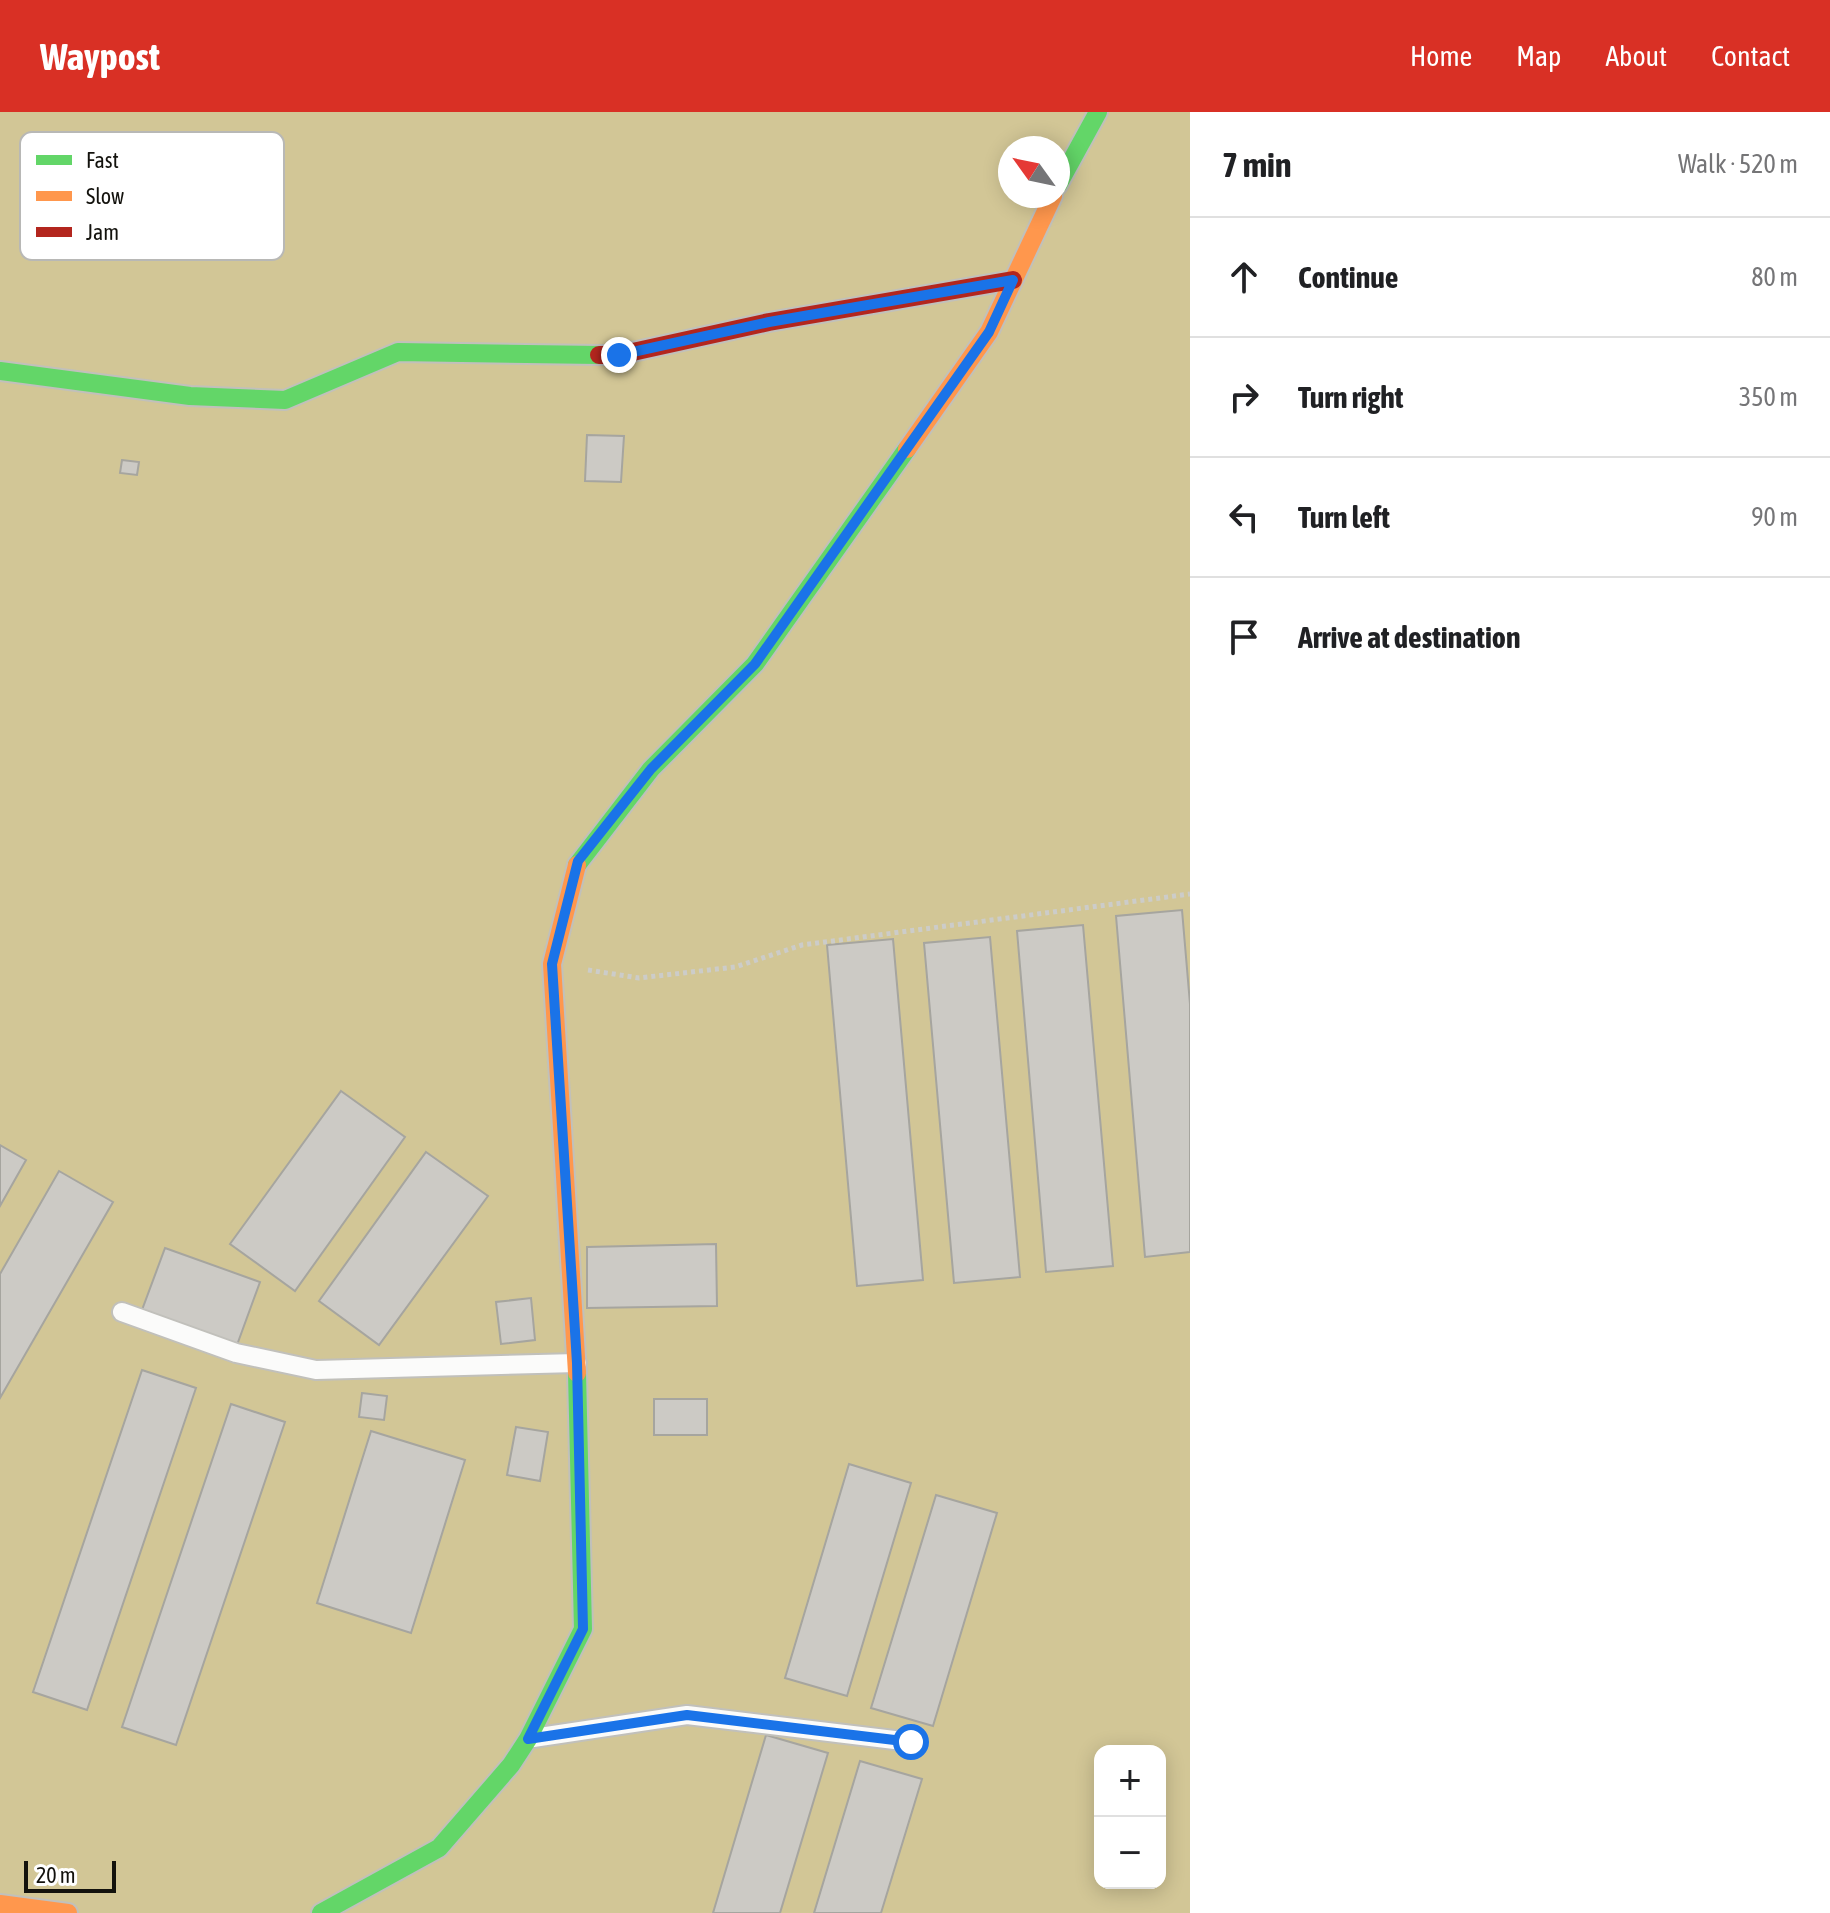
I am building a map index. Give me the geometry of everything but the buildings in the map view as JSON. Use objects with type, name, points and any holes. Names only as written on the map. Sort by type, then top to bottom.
[{"type":"street","points":[[1070,163],[1098,112]]},
{"type":"street","points":[[321,1913],[439,1848],[511,1765],[528,1739],[583,1629],[577,1363],[552,964],[578,861],[651,769],[755,664],[989,332],[1047,208]]},
{"type":"street","points":[[0,371],[190,396],[285,400],[398,352],[619,355],[769,322],[1013,280]]},
{"type":"street","points":[[0,1904],[68,1913]]},
{"type":"lane","points":[[122,1312],[236,1353],[316,1370],[577,1363]]},
{"type":"lane","points":[[528,1739],[687,1715],[911,1742]]},
{"type":"path","points":[[552,964],[639,978],[735,967],[802,945],[1190,894]]},
{"type":"shaded area","points":[[0,112],[1190,112],[1190,1913],[0,1913]]},
{"type":"traffic: fast","points":[[1070,163],[1098,112]]},
{"type":"traffic: fast","points":[[0,371],[190,396],[285,400],[398,352],[599,355]]},
{"type":"traffic: fast","points":[[577,865],[651,769],[755,664],[907,449]]},
{"type":"traffic: fast","points":[[321,1913],[439,1848],[511,1765],[528,1739],[583,1629],[577,1373]]},
{"type":"traffic: slow","points":[[907,449],[989,332],[1047,208]]},
{"type":"traffic: slow","points":[[577,865],[552,964],[577,1373]]},
{"type":"traffic: slow","points":[[0,1904],[68,1913]]},
{"type":"traffic: jam","points":[[599,355],[619,355],[769,322],[1013,280]]},
{"type":"route","points":[[619,355],[769,322],[1013,280],[989,332],[755,664],[651,769],[578,861],[552,964],[577,1363],[583,1629],[528,1739],[687,1715],[911,1742]]}]
